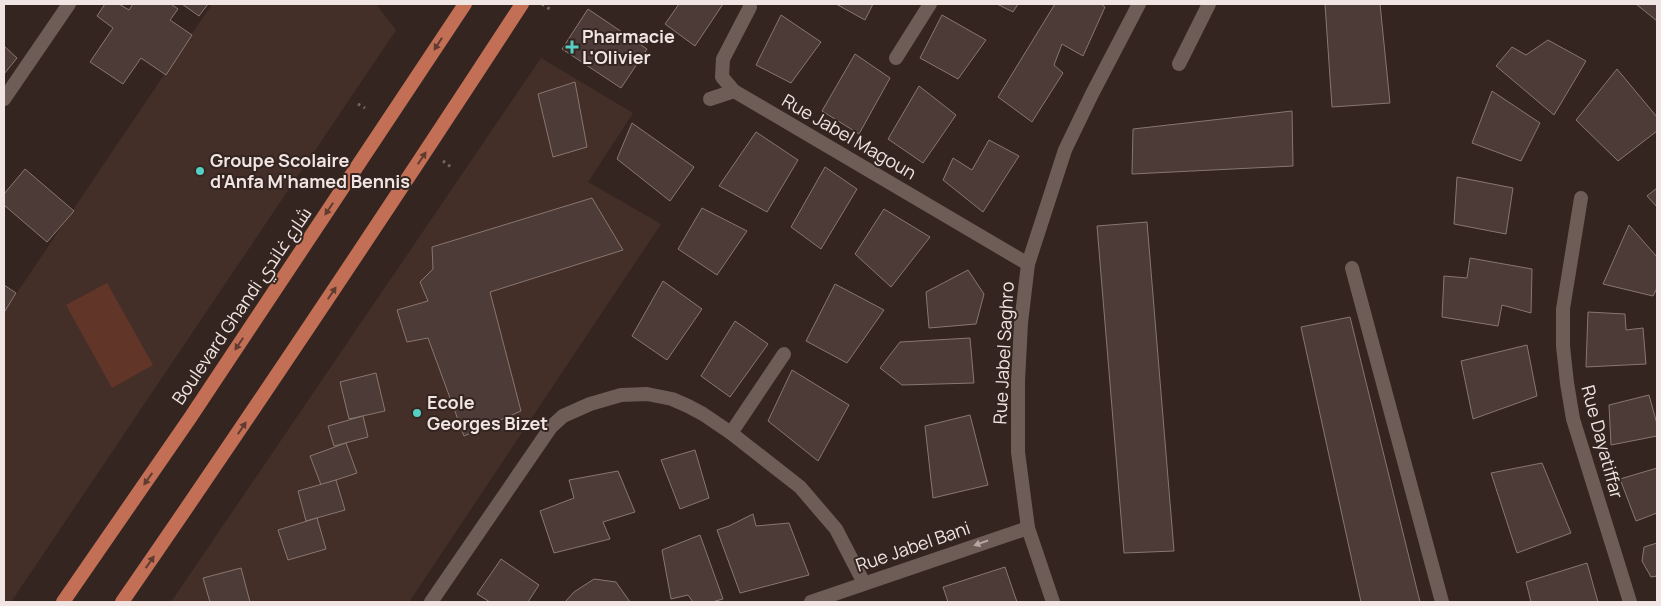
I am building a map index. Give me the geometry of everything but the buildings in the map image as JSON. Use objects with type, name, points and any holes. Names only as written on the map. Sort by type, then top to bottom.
[{"type":"main road","name":"Boulevard Ghandi شارع غاندي","points":[[63,602],[196,409],[465,4]]},
{"type":"main road","points":[[122,602],[228,448],[522,4]]},
{"type":"street","points":[[4,99],[70,4]]},
{"type":"street","points":[[896,58],[930,4]]},
{"type":"street","name":"Rue Jabel Saghro","points":[[1053,602],[1028,528],[1018,452],[1020,323],[1028,264],[1065,150],[1138,4]]},
{"type":"street","points":[[1179,64],[1209,4]]},
{"type":"street","points":[[710,99],[734,91],[722,76],[723,59],[750,7]]},
{"type":"street","name":"Rue Jabel Magoun","points":[[734,91],[1028,264]]},
{"type":"street","name":"Rue Dayatiffar","points":[[1582,198],[1563,308],[1563,346],[1566,383],[1573,419],[1630,602]]},
{"type":"street","points":[[1352,268],[1442,602]]},
{"type":"street","points":[[730,433],[784,354]]},
{"type":"street","points":[[431,602],[551,427],[563,416],[621,395],[647,394],[672,399],[688,406],[730,433],[800,487],[836,529],[864,583]]},
{"type":"street","name":"Rue Jabel Bani","points":[[811,602],[1028,528]]},
{"type":"path","points":[[542,4],[551,10]]},
{"type":"path","points":[[358,104],[365,108]]},
{"type":"shaded area","name":"Groupe Scolaire d'Anfa M'hamed Bennis","points":[[212,4],[376,4],[396,30],[11,602],[4,602],[4,312]]},
{"type":"shaded area","name":"Ecole Georges Bizet","points":[[541,58],[633,113],[588,182],[661,224],[409,602],[171,602]]},
{"type":"shaded area","points":[[107,283],[153,365],[112,388],[66,305]]},
{"type":"place","name":"Pharmacie L'Olivier","points":[[572,47]]},
{"type":"place","name":"Groupe Scolaire d'Anfa M'hamed Bennis","points":[[200,171]]},
{"type":"place","name":"Ecole Georges Bizet","points":[[417,413]]}]
